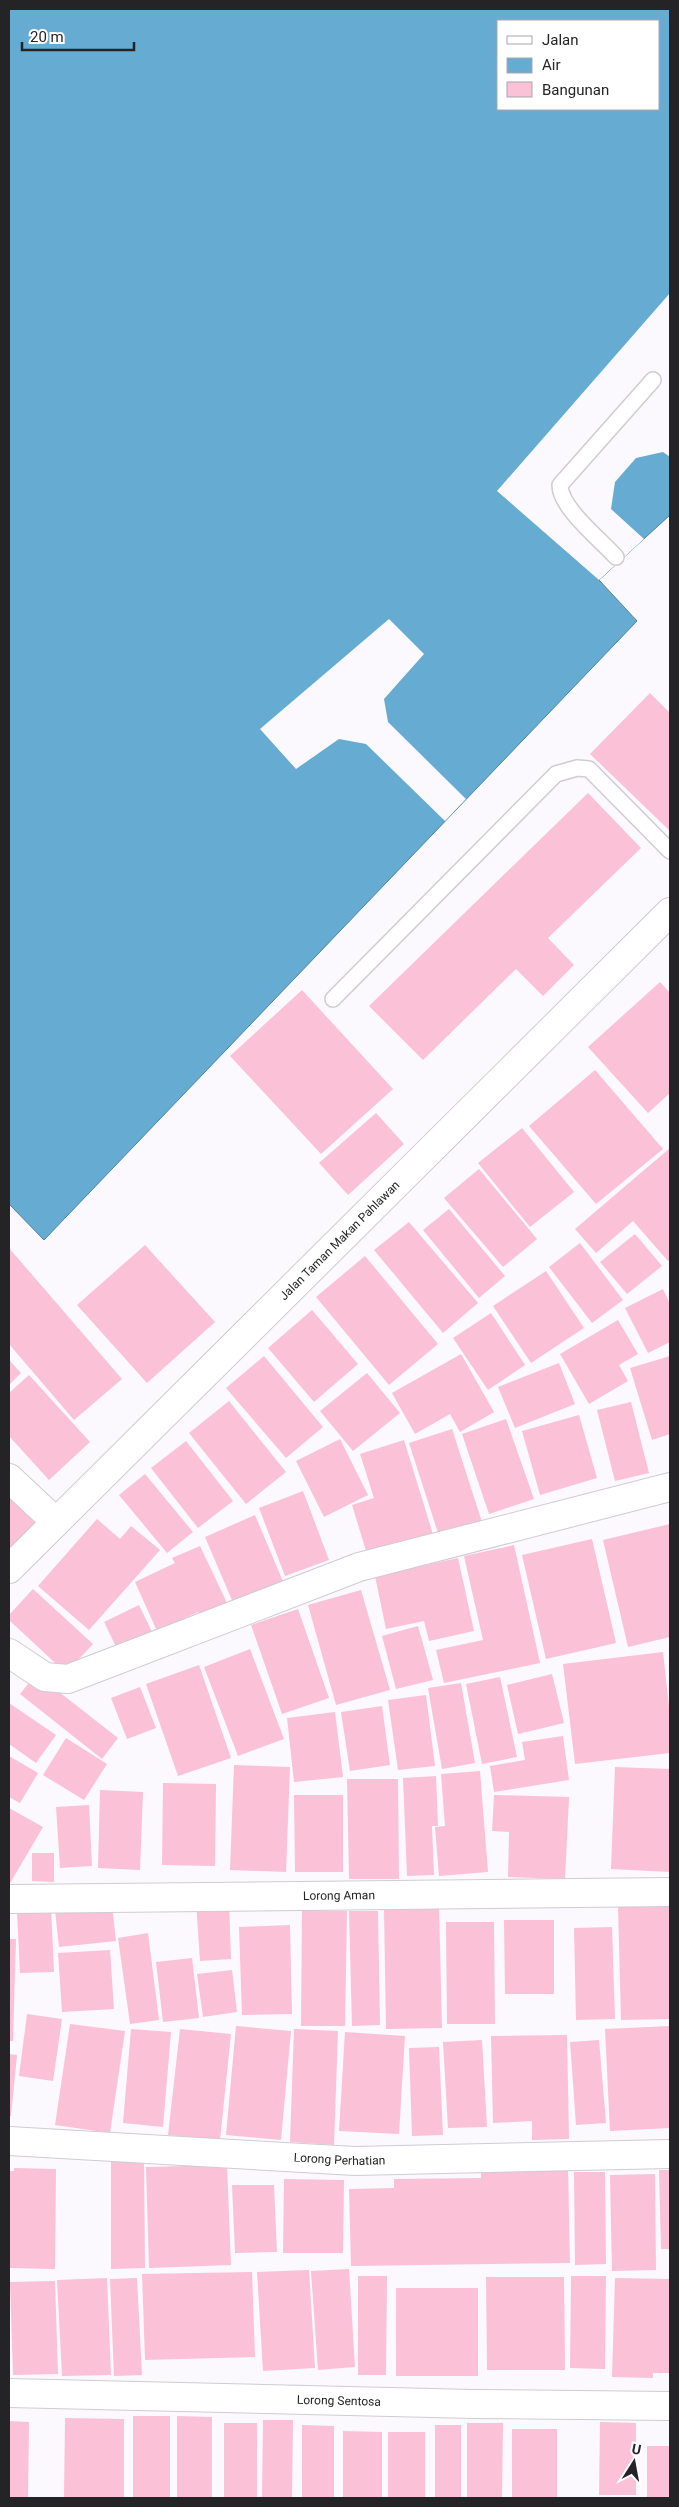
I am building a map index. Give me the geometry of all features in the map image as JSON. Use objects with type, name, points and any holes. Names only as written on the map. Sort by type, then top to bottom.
[{"type":"street","name":"Jalan Taman Makan Pahlawan","points":[[9,1569],[670,912]]},
{"type":"street","points":[[9,1478],[56,1522]]},
{"type":"street","points":[[9,1653],[45,1677],[68,1679],[359,1567],[670,1487]]},
{"type":"street","name":"Lorong Aman","points":[[9,1899],[670,1892]]},
{"type":"street","name":"Lorong Perhatian","points":[[9,2141],[355,2161],[670,2154]]},
{"type":"street","name":"Lorong Sentosa","points":[[9,2393],[670,2406]]},
{"type":"lane","points":[[616,557],[568,506],[560,494],[560,485],[653,380]]},
{"type":"lane","points":[[333,999],[556,774],[577,768],[589,769],[670,851]]},
{"type":"water","points":[[9,9],[670,9],[670,515],[599,580],[637,621],[44,1240],[9,1204]]},
{"type":"pier","points":[[670,293],[670,457],[663,452],[636,458],[615,482],[611,509],[644,539],[599,580],[497,491]]},
{"type":"pier","points":[[389,619],[424,654],[384,699],[388,722],[466,799],[445,821],[366,744],[339,739],[296,769],[260,729]]},
{"type":"building","points":[[650,693],[670,713],[670,831],[590,754]]},
{"type":"building","points":[[588,793],[641,848],[548,938],[574,965],[543,996],[516,969],[423,1060],[369,1006]]},
{"type":"building","points":[[660,982],[670,993],[670,1093],[648,1113],[588,1047]]},
{"type":"building","points":[[302,990],[393,1089],[321,1154],[230,1056]]},
{"type":"building","points":[[595,1070],[663,1149],[596,1204],[529,1126]]},
{"type":"building","points":[[376,1113],[404,1144],[348,1195],[319,1163]]},
{"type":"building","points":[[522,1128],[574,1192],[530,1227],[478,1163]]},
{"type":"building","points":[[670,1148],[670,1259],[668,1261],[633,1221],[596,1253],[575,1229]]},
{"type":"building","points":[[479,1169],[537,1239],[503,1267],[444,1198]]},
{"type":"building","points":[[449,1209],[505,1276],[479,1298],[423,1230]]},
{"type":"building","points":[[409,1222],[478,1303],[443,1333],[374,1250]]},
{"type":"building","points":[[635,1234],[662,1266],[627,1294],[600,1262]]},
{"type":"building","points":[[580,1243],[623,1300],[592,1323],[549,1267]]},
{"type":"building","points":[[145,1245],[215,1322],[147,1383],[77,1305]]},
{"type":"building","points":[[9,1248],[122,1379],[74,1420],[9,1344]]},
{"type":"building","points":[[365,1256],[438,1344],[389,1385],[316,1297]]},
{"type":"building","points":[[546,1271],[584,1328],[531,1363],[493,1306]]},
{"type":"building","points":[[663,1289],[670,1304],[670,1342],[648,1353],[625,1308]]},
{"type":"building","points":[[312,1310],[358,1364],[314,1402],[268,1348]]},
{"type":"building","points":[[491,1313],[525,1365],[488,1390],[453,1338]]},
{"type":"building","points":[[618,1320],[638,1354],[619,1365],[628,1381],[589,1404],[560,1354]]},
{"type":"building","points":[[461,1354],[494,1412],[460,1432],[450,1414],[415,1434],[392,1393]]},
{"type":"building","points":[[264,1356],[323,1427],[286,1458],[226,1388]]},
{"type":"building","points":[[670,1356],[670,1434],[652,1440],[630,1368]]},
{"type":"building","points":[[9,1360],[21,1373],[9,1385]]},
{"type":"building","points":[[559,1363],[575,1404],[515,1428],[498,1387]]},
{"type":"building","points":[[367,1373],[400,1413],[353,1451],[320,1411]]},
{"type":"building","points":[[29,1375],[90,1442],[49,1480],[9,1436],[9,1393]]},
{"type":"building","points":[[229,1401],[286,1472],[246,1504],[189,1433]]},
{"type":"building","points":[[631,1402],[649,1473],[615,1481],[597,1410]]},
{"type":"building","points":[[579,1415],[597,1478],[540,1495],[522,1431]]},
{"type":"building","points":[[506,1419],[534,1499],[489,1514],[462,1434]]},
{"type":"building","points":[[452,1429],[482,1522],[439,1536],[409,1443]]},
{"type":"building","points":[[340,1439],[368,1495],[324,1517],[296,1461]]},
{"type":"building","points":[[404,1440],[435,1541],[367,1554],[352,1505],[374,1498],[360,1454]]},
{"type":"building","points":[[186,1441],[233,1501],[198,1528],[151,1468]]},
{"type":"building","points":[[145,1474],[193,1532],[167,1553],[119,1495]]},
{"type":"building","points":[[9,1486],[43,1520],[9,1553]]},
{"type":"building","points":[[303,1491],[329,1560],[285,1576],[259,1508]]},
{"type":"building","points":[[255,1515],[284,1584],[234,1605],[205,1537]]},
{"type":"building","points":[[97,1519],[120,1539],[131,1526],[160,1550],[89,1630],[38,1586]]},
{"type":"building","points":[[670,1524],[670,1637],[628,1647],[603,1540]]},
{"type":"building","points":[[592,1539],[616,1643],[546,1659],[522,1555]]},
{"type":"building","points":[[514,1545],[540,1663],[444,1683],[436,1650],[483,1640],[464,1556]]},
{"type":"building","points":[[200,1546],[227,1603],[199,1616],[198,1612],[157,1631],[135,1582],[175,1563],[172,1558]]},
{"type":"building","points":[[458,1558],[474,1631],[429,1641],[424,1621],[386,1629],[375,1576]]},
{"type":"building","points":[[33,1589],[93,1644],[66,1673],[9,1620],[9,1615]]},
{"type":"building","points":[[361,1590],[390,1690],[336,1705],[308,1605]]},
{"type":"building","points":[[139,1605],[155,1638],[120,1655],[104,1622]]},
{"type":"building","points":[[298,1609],[329,1698],[282,1714],[251,1625]]},
{"type":"building","points":[[418,1626],[433,1680],[396,1689],[382,1636]]},
{"type":"building","points":[[250,1649],[284,1739],[238,1756],[204,1667]]},
{"type":"building","points":[[663,1652],[670,1716],[670,1753],[575,1764],[563,1664]]},
{"type":"building","points":[[199,1665],[231,1758],[178,1776],[146,1684]]},
{"type":"building","points":[[36,1674],[118,1738],[102,1759],[20,1694]]},
{"type":"building","points":[[552,1674],[564,1723],[518,1734],[507,1685]]},
{"type":"building","points":[[500,1677],[517,1757],[482,1764],[466,1684]]},
{"type":"building","points":[[461,1683],[475,1763],[442,1769],[428,1688]]},
{"type":"building","points":[[140,1687],[156,1728],[127,1739],[111,1698]]},
{"type":"building","points":[[426,1695],[435,1766],[398,1770],[388,1700]]},
{"type":"building","points":[[9,1703],[56,1735],[36,1763],[9,1744]]},
{"type":"building","points":[[382,1706],[390,1765],[350,1771],[341,1712]]},
{"type":"building","points":[[335,1712],[343,1777],[294,1782],[287,1718]]},
{"type":"building","points":[[563,1736],[569,1780],[494,1792],[490,1766],[525,1760],[522,1742]]},
{"type":"building","points":[[66,1738],[107,1764],[84,1800],[43,1775]]},
{"type":"building","points":[[9,1756],[38,1773],[20,1803],[9,1797]]},
{"type":"building","points":[[234,1765],[290,1767],[286,1872],[230,1870]]},
{"type":"building","points":[[615,1767],[670,1769],[670,1872],[611,1869]]},
{"type":"building","points":[[480,1771],[488,1872],[439,1876],[435,1827],[445,1826],[441,1774]]},
{"type":"building","points":[[436,1776],[438,1826],[432,1826],[434,1875],[407,1876],[403,1778]]},
{"type":"building","points":[[347,1779],[398,1779],[399,1879],[349,1879]]},
{"type":"building","points":[[163,1783],[216,1784],[215,1866],[162,1865]]},
{"type":"building","points":[[100,1790],[143,1792],[140,1870],[98,1868]]},
{"type":"building","points":[[294,1795],[343,1795],[343,1872],[295,1872]]},
{"type":"building","points":[[494,1795],[569,1797],[565,1879],[508,1877],[509,1832],[492,1831]]},
{"type":"building","points":[[89,1805],[92,1866],[60,1868],[56,1807]]},
{"type":"building","points":[[9,1808],[43,1827],[9,1885]]},
{"type":"building","points":[[32,1853],[54,1853],[54,1882],[32,1881]]},
{"type":"building","points":[[229,1901],[231,1959],[200,1961],[196,1902]]},
{"type":"building","points":[[112,1905],[116,1941],[59,1947],[55,1910]]},
{"type":"building","points":[[670,1906],[670,2019],[621,2020],[618,1907]]},
{"type":"building","points":[[439,1908],[442,2028],[386,2029],[384,1910]]},
{"type":"building","points":[[51,1909],[54,1972],[20,1973],[17,1911]]},
{"type":"building","points":[[302,1910],[347,1911],[345,2026],[301,2026]]},
{"type":"building","points":[[349,1911],[378,1911],[380,2025],[352,2026]]},
{"type":"building","points":[[504,1920],[554,1920],[554,1994],[505,1994]]},
{"type":"building","points":[[446,1922],[494,1922],[495,2024],[447,2024]]},
{"type":"building","points":[[290,1925],[292,2014],[242,2015],[239,1927]]},
{"type":"building","points":[[612,1927],[615,2019],[576,2020],[574,1928]]},
{"type":"building","points":[[148,1933],[159,2020],[130,2024],[118,1938]]},
{"type":"building","points":[[9,1939],[16,1939],[13,2041],[9,2041]]},
{"type":"building","points":[[110,1950],[114,2009],[62,2012],[58,1953]]},
{"type":"building","points":[[192,1958],[199,2018],[163,2022],[156,1962]]},
{"type":"building","points":[[232,1970],[237,2012],[203,2017],[197,1974]]},
{"type":"building","points":[[27,2014],[62,2019],[53,2081],[19,2076]]},
{"type":"building","points":[[70,2024],[125,2031],[110,2133],[55,2125]]},
{"type":"building","points":[[236,2026],[291,2031],[281,2140],[226,2135]]},
{"type":"building","points":[[670,2026],[670,2128],[610,2131],[605,2029]]},
{"type":"building","points":[[131,2029],[171,2032],[163,2127],[123,2123]]},
{"type":"building","points":[[180,2029],[231,2034],[220,2140],[168,2135]]},
{"type":"building","points":[[294,2029],[338,2031],[334,2145],[290,2142]]},
{"type":"building","points":[[345,2032],[405,2036],[399,2134],[339,2131]]},
{"type":"building","points":[[567,2035],[569,2139],[532,2140],[532,2121],[493,2123],[491,2036]]},
{"type":"building","points":[[482,2040],[487,2127],[448,2128],[443,2042]]},
{"type":"building","points":[[599,2040],[606,2123],[576,2125],[570,2042]]},
{"type":"building","points":[[439,2047],[443,2135],[412,2136],[409,2048]]},
{"type":"building","points":[[9,2054],[17,2055],[11,2116],[9,2116]]},
{"type":"building","points":[[111,2161],[144,2161],[145,2268],[111,2269]]},
{"type":"building","points":[[227,2165],[231,2265],[149,2268],[146,2167]]},
{"type":"building","points":[[14,2168],[56,2169],[55,2269],[9,2268],[9,2171],[14,2171]]},
{"type":"building","points":[[568,2168],[570,2263],[351,2266],[349,2189],[394,2188],[394,2179],[481,2178],[481,2169]]},
{"type":"building","points":[[659,2170],[670,2170],[670,2249],[661,2249]]},
{"type":"building","points":[[574,2172],[605,2172],[606,2264],[575,2265]]},
{"type":"building","points":[[655,2174],[656,2270],[612,2271],[610,2175]]},
{"type":"building","points":[[284,2179],[344,2180],[343,2253],[283,2253]]},
{"type":"building","points":[[232,2185],[274,2185],[277,2252],[235,2253]]},
{"type":"building","points":[[349,2269],[355,2367],[318,2370],[311,2271]]},
{"type":"building","points":[[309,2270],[315,2368],[263,2371],[257,2272]]},
{"type":"building","points":[[252,2272],[255,2357],[145,2360],[142,2274]]},
{"type":"building","points":[[358,2276],[387,2276],[386,2375],[358,2375]]},
{"type":"building","points":[[571,2276],[606,2276],[605,2369],[570,2368]]},
{"type":"building","points":[[486,2277],[564,2277],[565,2370],[487,2370]]},
{"type":"building","points":[[107,2278],[111,2375],[62,2376],[57,2280]]},
{"type":"building","points":[[137,2278],[142,2375],[114,2376],[110,2279]]},
{"type":"building","points":[[615,2278],[670,2279],[670,2373],[653,2373],[653,2378],[612,2377]]},
{"type":"building","points":[[55,2281],[58,2374],[13,2375],[10,2282]]},
{"type":"building","points":[[396,2288],[478,2288],[478,2376],[396,2376]]},
{"type":"building","points":[[133,2416],[170,2416],[170,2498],[133,2498]]},
{"type":"building","points":[[177,2416],[212,2417],[212,2498],[177,2498]]},
{"type":"building","points":[[65,2418],[124,2419],[124,2498],[64,2498]]},
{"type":"building","points":[[263,2420],[293,2420],[292,2498],[262,2498]]},
{"type":"building","points":[[9,2421],[29,2422],[28,2498],[9,2498]]},
{"type":"building","points":[[600,2422],[636,2423],[636,2495],[599,2495]]},
{"type":"building","points":[[224,2423],[257,2423],[257,2498],[224,2498]]},
{"type":"building","points":[[467,2423],[503,2423],[502,2498],[467,2498]]},
{"type":"building","points":[[302,2425],[334,2426],[334,2498],[302,2498]]},
{"type":"building","points":[[435,2425],[461,2425],[461,2498],[435,2498]]},
{"type":"building","points":[[512,2429],[557,2429],[557,2498],[512,2498]]},
{"type":"building","points":[[343,2431],[382,2432],[382,2498],[343,2498]]},
{"type":"building","points":[[388,2432],[425,2432],[425,2498],[388,2498]]},
{"type":"building","points":[[647,2446],[670,2446],[670,2498],[647,2498]]}]
